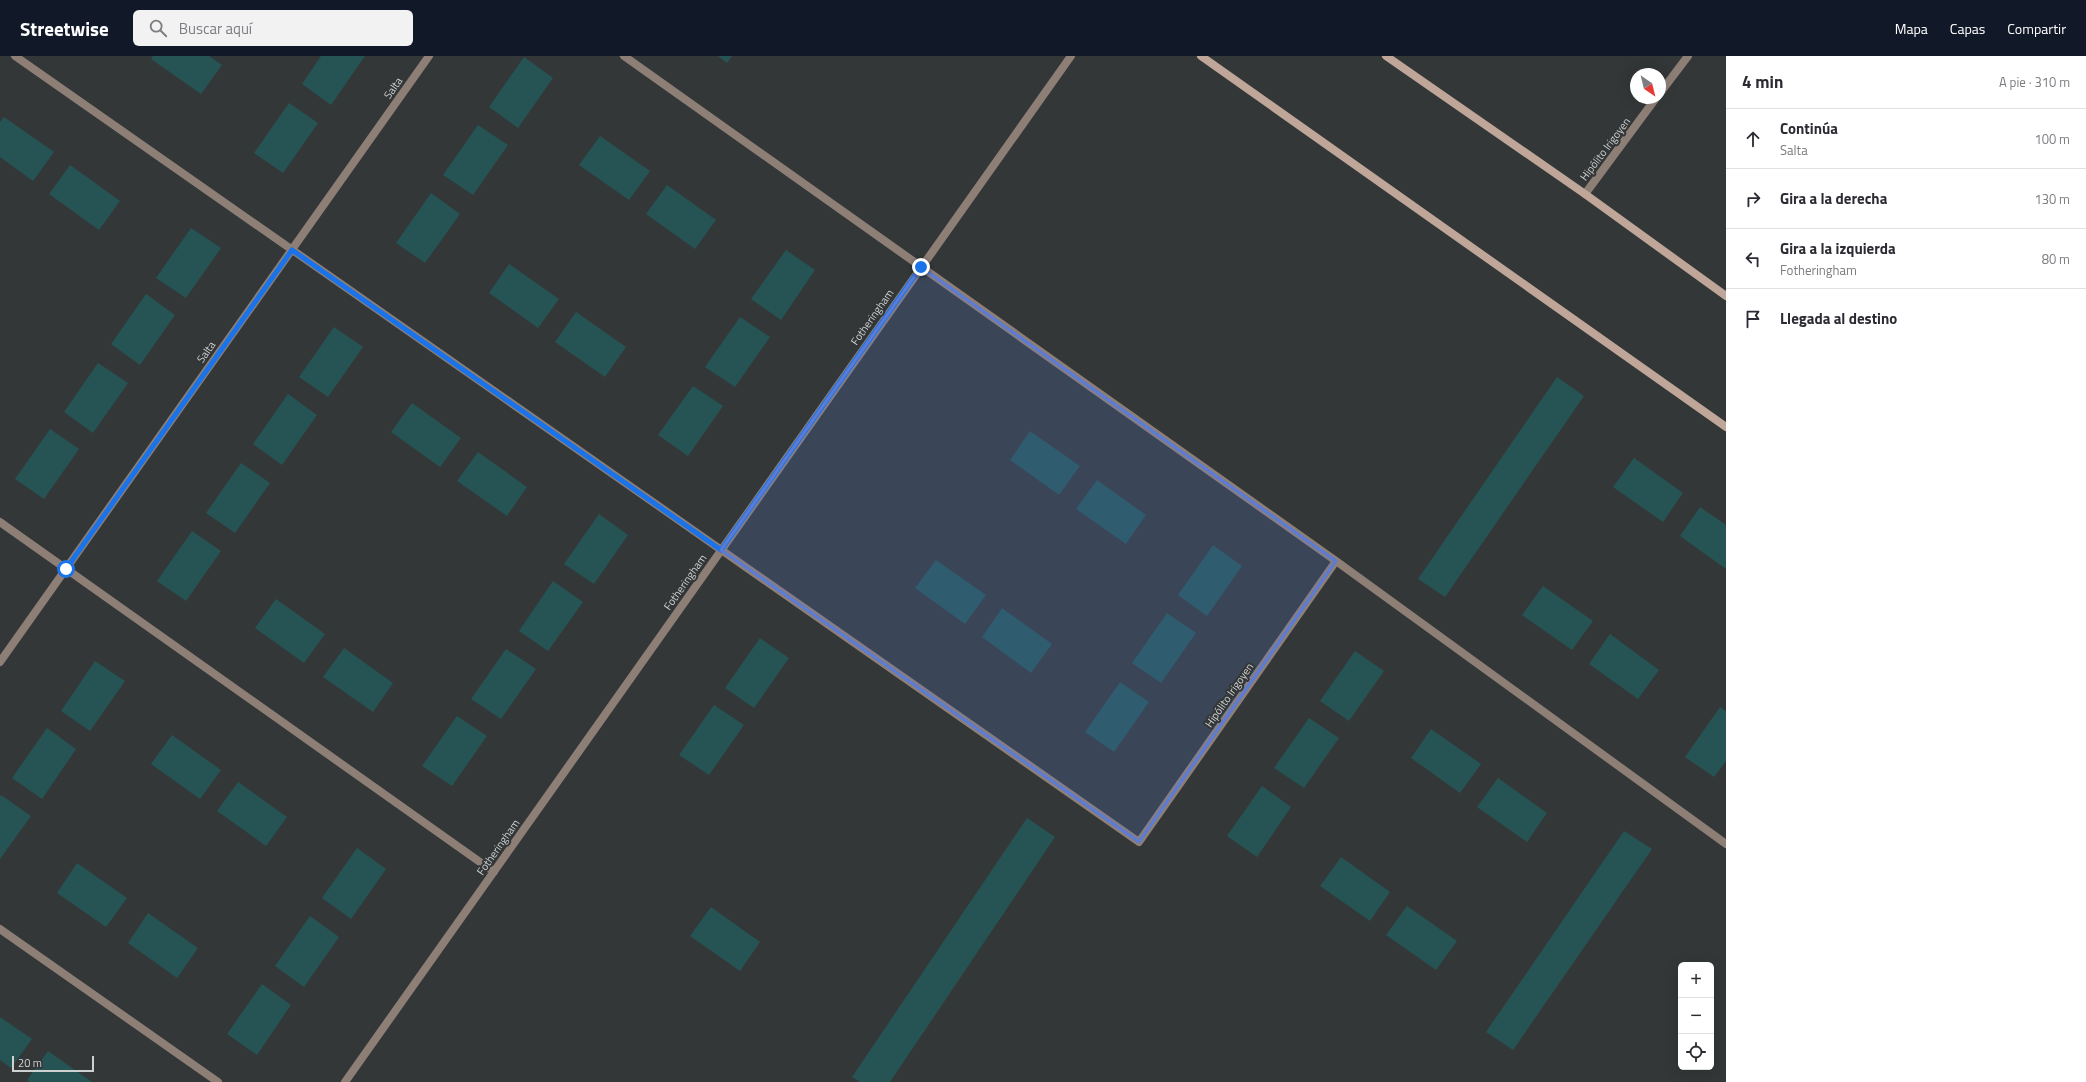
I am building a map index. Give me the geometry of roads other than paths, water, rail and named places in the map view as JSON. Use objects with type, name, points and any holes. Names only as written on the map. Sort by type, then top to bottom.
[{"type":"main road","points":[[1201,56],[1726,427]]},
{"type":"main road","points":[[1386,56],[1585,194],[1726,296]]},
{"type":"street","points":[[15,56],[721,550]]},
{"type":"street","name":"Salta","points":[[0,662],[429,56]]},
{"type":"street","points":[[624,56],[1336,561],[1726,844]]},
{"type":"street","name":"Fotheringham","points":[[345,1082],[1071,56]]},
{"type":"street","points":[[1666,85],[1688,56]]},
{"type":"street","name":"Hipólito Irigoyen","points":[[1585,194],[1652,104]]},
{"type":"street","points":[[0,522],[494,872]]},
{"type":"street","name":"Hipólito Irigoyen","points":[[721,550],[1139,842],[1336,561]]},
{"type":"street","points":[[0,929],[218,1082]]}]
